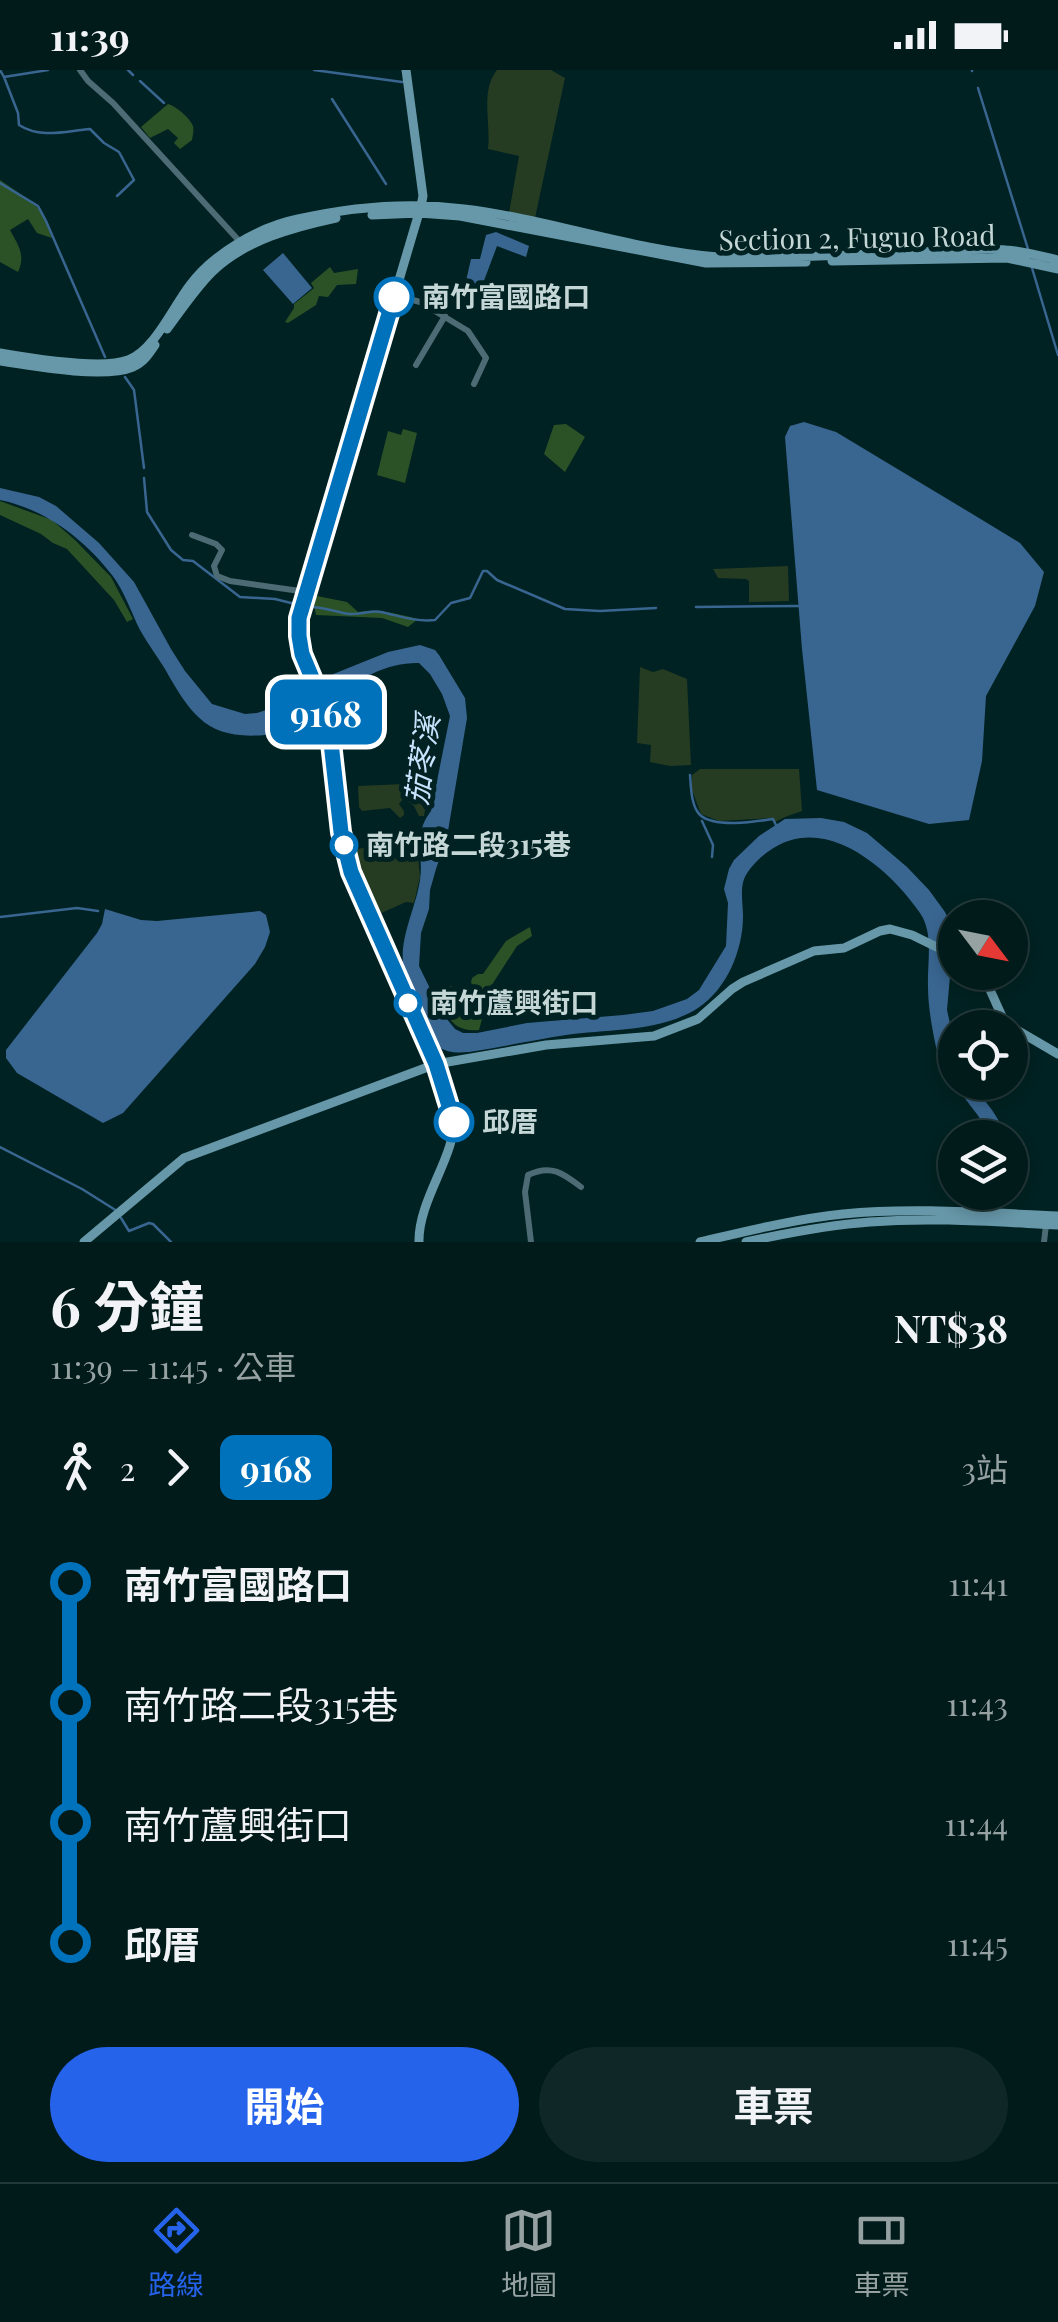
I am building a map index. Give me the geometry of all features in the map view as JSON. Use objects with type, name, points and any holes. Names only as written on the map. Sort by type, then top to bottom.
[{"type":"street","points":[[80,70],[243,246]]},
{"type":"street","points":[[406,70],[423,196],[299,618],[299,636],[302,654],[328,716],[341,832],[351,872],[436,1064],[450,1106],[454,1129],[422,1217],[419,1242]]},
{"type":"street","points":[[0,353],[99,363],[132,359],[153,340],[192,282],[212,263],[243,246],[296,226],[420,209]]},
{"type":"street","name":"Section 2, Fuguo Road","points":[[420,209],[464,209],[522,218],[720,257],[981,249],[1058,260]]},
{"type":"street","name":"Section 2, Fuguo Road","points":[[420,209],[723,264],[982,257],[1058,269]]},
{"type":"street","points":[[0,361],[107,371],[134,366],[146,358],[215,269],[243,246]]},
{"type":"street","points":[[395,295],[420,302],[468,331],[486,358],[474,384]]},
{"type":"street","points":[[416,365],[445,316]]},
{"type":"street","points":[[192,535],[222,550],[214,566],[216,576],[307,592]]},
{"type":"street","points":[[84,1242],[184,1158],[436,1064],[546,1045],[654,1036],[698,1019],[743,982],[814,951],[844,948],[880,931],[890,929],[938,947]]},
{"type":"street","points":[[990,990],[1005,1024],[1058,1054]]},
{"type":"street","points":[[532,1242],[525,1192],[528,1175],[548,1168],[582,1187]]},
{"type":"street","points":[[700,1242],[839,1214],[916,1210],[969,1217]]},
{"type":"street","points":[[746,1242],[863,1222],[1058,1216]]},
{"type":"street","points":[[1008,1218],[1058,1225]]},
{"type":"street","points":[[1044,1242],[1046,1224]]},
{"type":"green space","points":[[497,70],[551,70],[565,78],[535,218],[509,213],[519,156],[488,149],[487,97]]},
{"type":"green space","points":[[168,104],[193,126],[192,140],[180,149],[174,143],[178,138],[168,129],[150,138],[141,127]]},
{"type":"green space","points":[[0,180],[42,212],[52,238],[37,233],[28,219],[10,230],[21,255],[18,272],[0,262]]},
{"type":"green space","points":[[330,267],[334,273],[358,269],[356,284],[337,285],[328,297],[319,296],[316,305],[285,322],[294,304],[314,288],[311,283]]},
{"type":"green space","points":[[566,424],[585,437],[565,472],[544,454],[554,425]]},
{"type":"green space","points":[[403,429],[417,433],[405,483],[377,475],[388,431],[401,435]]},
{"type":"green space","points":[[0,501],[52,520],[75,540],[111,577],[133,619],[127,622],[114,600],[67,549],[0,515]]},
{"type":"green space","points":[[788,566],[789,601],[749,602],[749,581],[718,578],[713,569]]},
{"type":"green space","points":[[312,595],[347,602],[358,612],[418,619],[408,627],[382,618],[316,615]]},
{"type":"green space","points":[[640,667],[653,672],[663,669],[687,679],[691,765],[650,762],[651,745],[637,743]]},
{"type":"green space","points":[[700,769],[799,769],[802,811],[775,822],[773,818],[719,821],[701,814],[692,790],[692,775]]},
{"type":"green space","points":[[405,778],[421,789],[420,798],[427,799],[424,816],[419,816],[404,798],[399,804],[404,811],[400,818],[390,808],[362,811],[359,807],[358,786],[404,784]]},
{"type":"green space","points":[[383,831],[408,841],[419,840],[420,877],[414,903],[406,902],[377,915],[351,851],[370,846],[369,832]]},
{"type":"green space","points":[[530,927],[532,936],[517,946],[475,1011],[474,1017],[482,1019],[479,1030],[456,1026],[448,1016],[441,993],[450,986],[471,996],[476,987],[472,978],[483,974],[506,941]]},
{"type":"water","points":[[496,232],[529,246],[526,257],[497,246],[482,286],[466,281],[471,259],[480,259],[486,235]]},
{"type":"water","points":[[283,253],[312,288],[293,304],[263,270]]},
{"type":"water","points":[[804,422],[836,432],[1020,543],[1044,572],[1035,606],[986,696],[982,761],[969,820],[929,824],[817,790],[785,437],[790,426]]},
{"type":"water","points":[[0,488],[39,497],[56,506],[99,543],[134,582],[185,671],[212,704],[245,714],[257,713],[293,701],[321,679],[388,652],[420,645],[435,650],[465,698],[467,718],[447,837],[421,933],[419,966],[442,1013],[455,1029],[477,1033],[527,1023],[623,1015],[653,1011],[687,999],[699,990],[726,946],[728,903],[724,889],[734,860],[759,836],[785,819],[821,818],[844,822],[867,833],[907,867],[938,902],[938,990],[949,990],[947,1010],[938,1010],[938,1053],[929,1002],[928,939],[920,913],[873,863],[833,841],[811,837],[790,840],[769,851],[749,871],[742,888],[742,929],[736,955],[725,980],[698,1008],[668,1022],[634,1028],[469,1052],[452,1052],[437,1046],[411,992],[403,962],[420,880],[420,837],[431,811],[450,716],[430,674],[419,663],[385,668],[354,686],[344,705],[285,731],[245,735],[215,728],[183,699],[140,630],[117,582],[101,562],[48,518],[0,500]]},
{"type":"water","points":[[105,909],[157,921],[260,911],[266,915],[270,932],[255,964],[123,1113],[103,1123],[17,1073],[6,1058],[6,1050],[97,933]]},
{"type":"water","points":[[966,1100],[984,1100],[998,1120],[979,1117]]},
{"type":"waterway","points":[[0,70],[4,77],[48,70]]},
{"type":"waterway","points":[[128,70],[133,75]]},
{"type":"waterway","points":[[314,70],[402,82]]},
{"type":"waterway","points":[[4,77],[19,125],[45,133],[90,129],[119,152],[134,180],[117,196]]},
{"type":"waterway","points":[[140,81],[164,103]]},
{"type":"waterway","points":[[978,88],[1028,249]]},
{"type":"waterway","points":[[332,99],[386,184]]},
{"type":"waterway","points":[[0,183],[38,206],[105,357]]},
{"type":"waterway","points":[[1032,268],[1058,355]]},
{"type":"waterway","points":[[125,377],[134,390],[144,468]]},
{"type":"waterway","points":[[144,478],[147,512],[171,550],[183,560],[193,561],[240,597],[295,604]]},
{"type":"waterway","points":[[310,607],[435,620],[451,603],[470,598],[483,571],[487,571],[497,580],[565,609],[656,608]]},
{"type":"waterway","points":[[696,607],[799,606]]},
{"type":"waterway","points":[[690,775],[692,796],[700,815],[715,822],[773,819],[776,825]]},
{"type":"waterway","points":[[702,821],[713,845],[712,857]]},
{"type":"waterway","points":[[0,917],[77,908],[98,911]]},
{"type":"waterway","points":[[0,1147],[117,1211]]},
{"type":"waterway","points":[[121,1218],[129,1231],[153,1224],[171,1242]]},
{"type":"bus line","name":"9168","points":[[394,297],[299,618],[299,636],[302,654],[328,716],[341,832],[351,872],[436,1064],[454,1122]]},
{"type":"place","name":"南竹富國路口","points":[[394,297]]},
{"type":"place","name":"南竹路二段315巷","points":[[344,845]]},
{"type":"place","name":"南竹蘆興街口","points":[[408,1003]]},
{"type":"place","name":"邱厝","points":[[454,1122]]},
{"type":"water label","name":"茄苳溪","points":[[423,760]]}]
